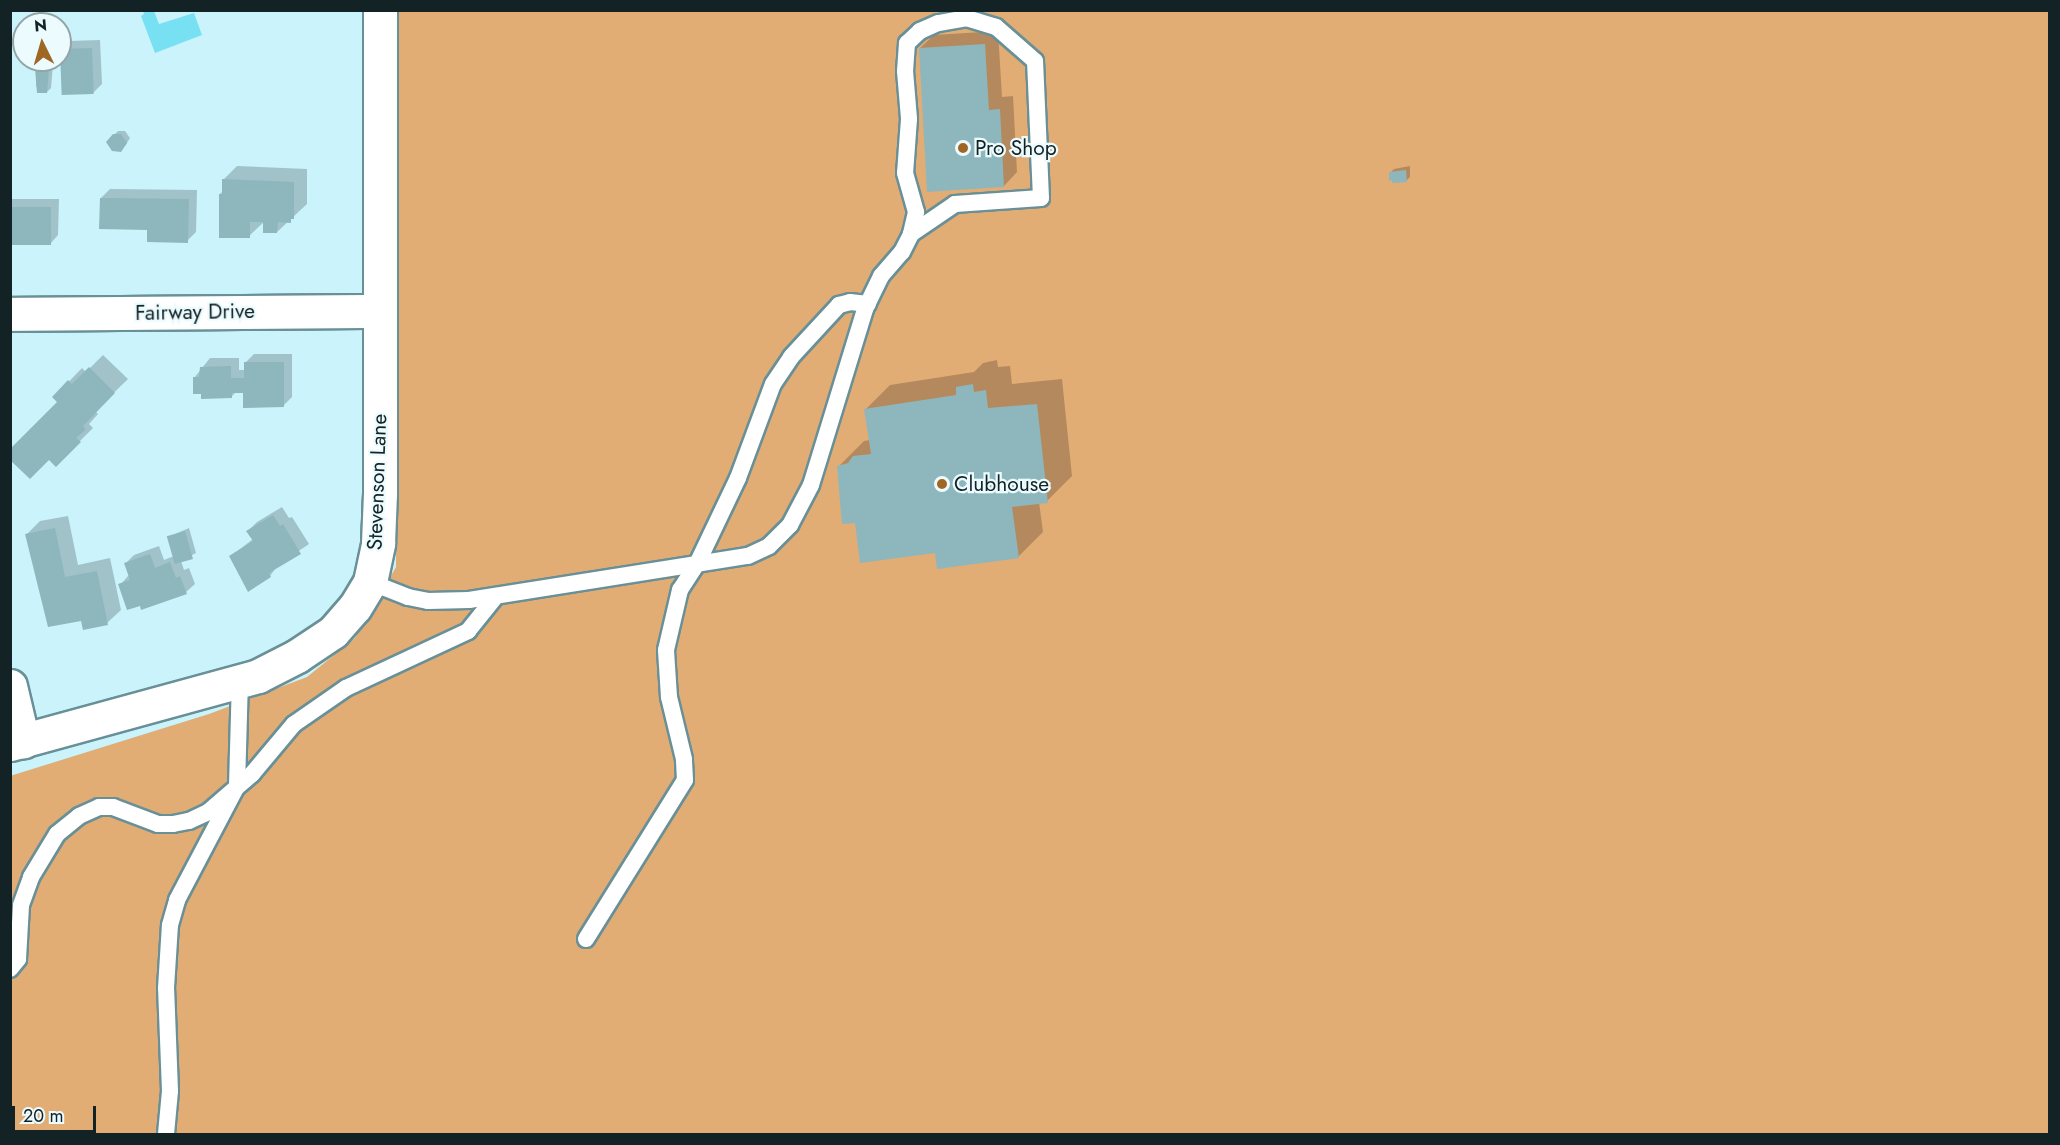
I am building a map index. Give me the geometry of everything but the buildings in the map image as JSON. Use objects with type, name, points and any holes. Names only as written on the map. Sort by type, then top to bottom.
[{"type":"street","name":"Stevenson Lane","points":[[17,743],[258,676],[297,656],[333,632],[356,607],[370,582],[378,543],[380,503],[380,10]]},
{"type":"street","name":"Fairway Drive","points":[[10,314],[379,311]]},
{"type":"street","points":[[10,686],[17,743]]},
{"type":"lane","points":[[370,582],[408,597],[428,601],[469,600],[748,556],[770,546],[790,525],[811,485],[868,304],[881,276],[902,252],[911,234],[916,212],[905,173],[909,119],[905,71],[907,43],[920,31],[938,23],[957,19],[967,18],[996,27],[1035,61],[1041,198],[955,204],[911,234]]},
{"type":"lane","points":[[586,939],[678,795],[685,780],[684,759],[669,697],[666,650],[680,591],[697,564],[738,478],[773,384],[791,357],[839,305],[850,302],[868,304]]},
{"type":"lane","points":[[10,969],[18,959],[21,906],[31,877],[57,834],[78,816],[99,807],[113,807],[158,824],[173,824],[189,821],[208,812],[252,774],[294,724],[346,688],[468,631],[496,596]]},
{"type":"lane","points":[[166,1134],[170,1091],[166,988],[170,926],[177,900],[237,786],[240,681]]},
{"type":"shaded area","points":[[398,11],[2049,11],[2049,1134],[11,1134],[10,776],[209,714],[307,677],[355,638],[396,567]]},
{"type":"water","points":[[143,11],[154,11],[159,24],[194,13],[202,35],[155,53],[141,16],[144,14]]},
{"type":"place","name":"Pro Shop","points":[[963,148]]},
{"type":"place","name":"Clubhouse","points":[[942,484]]}]
